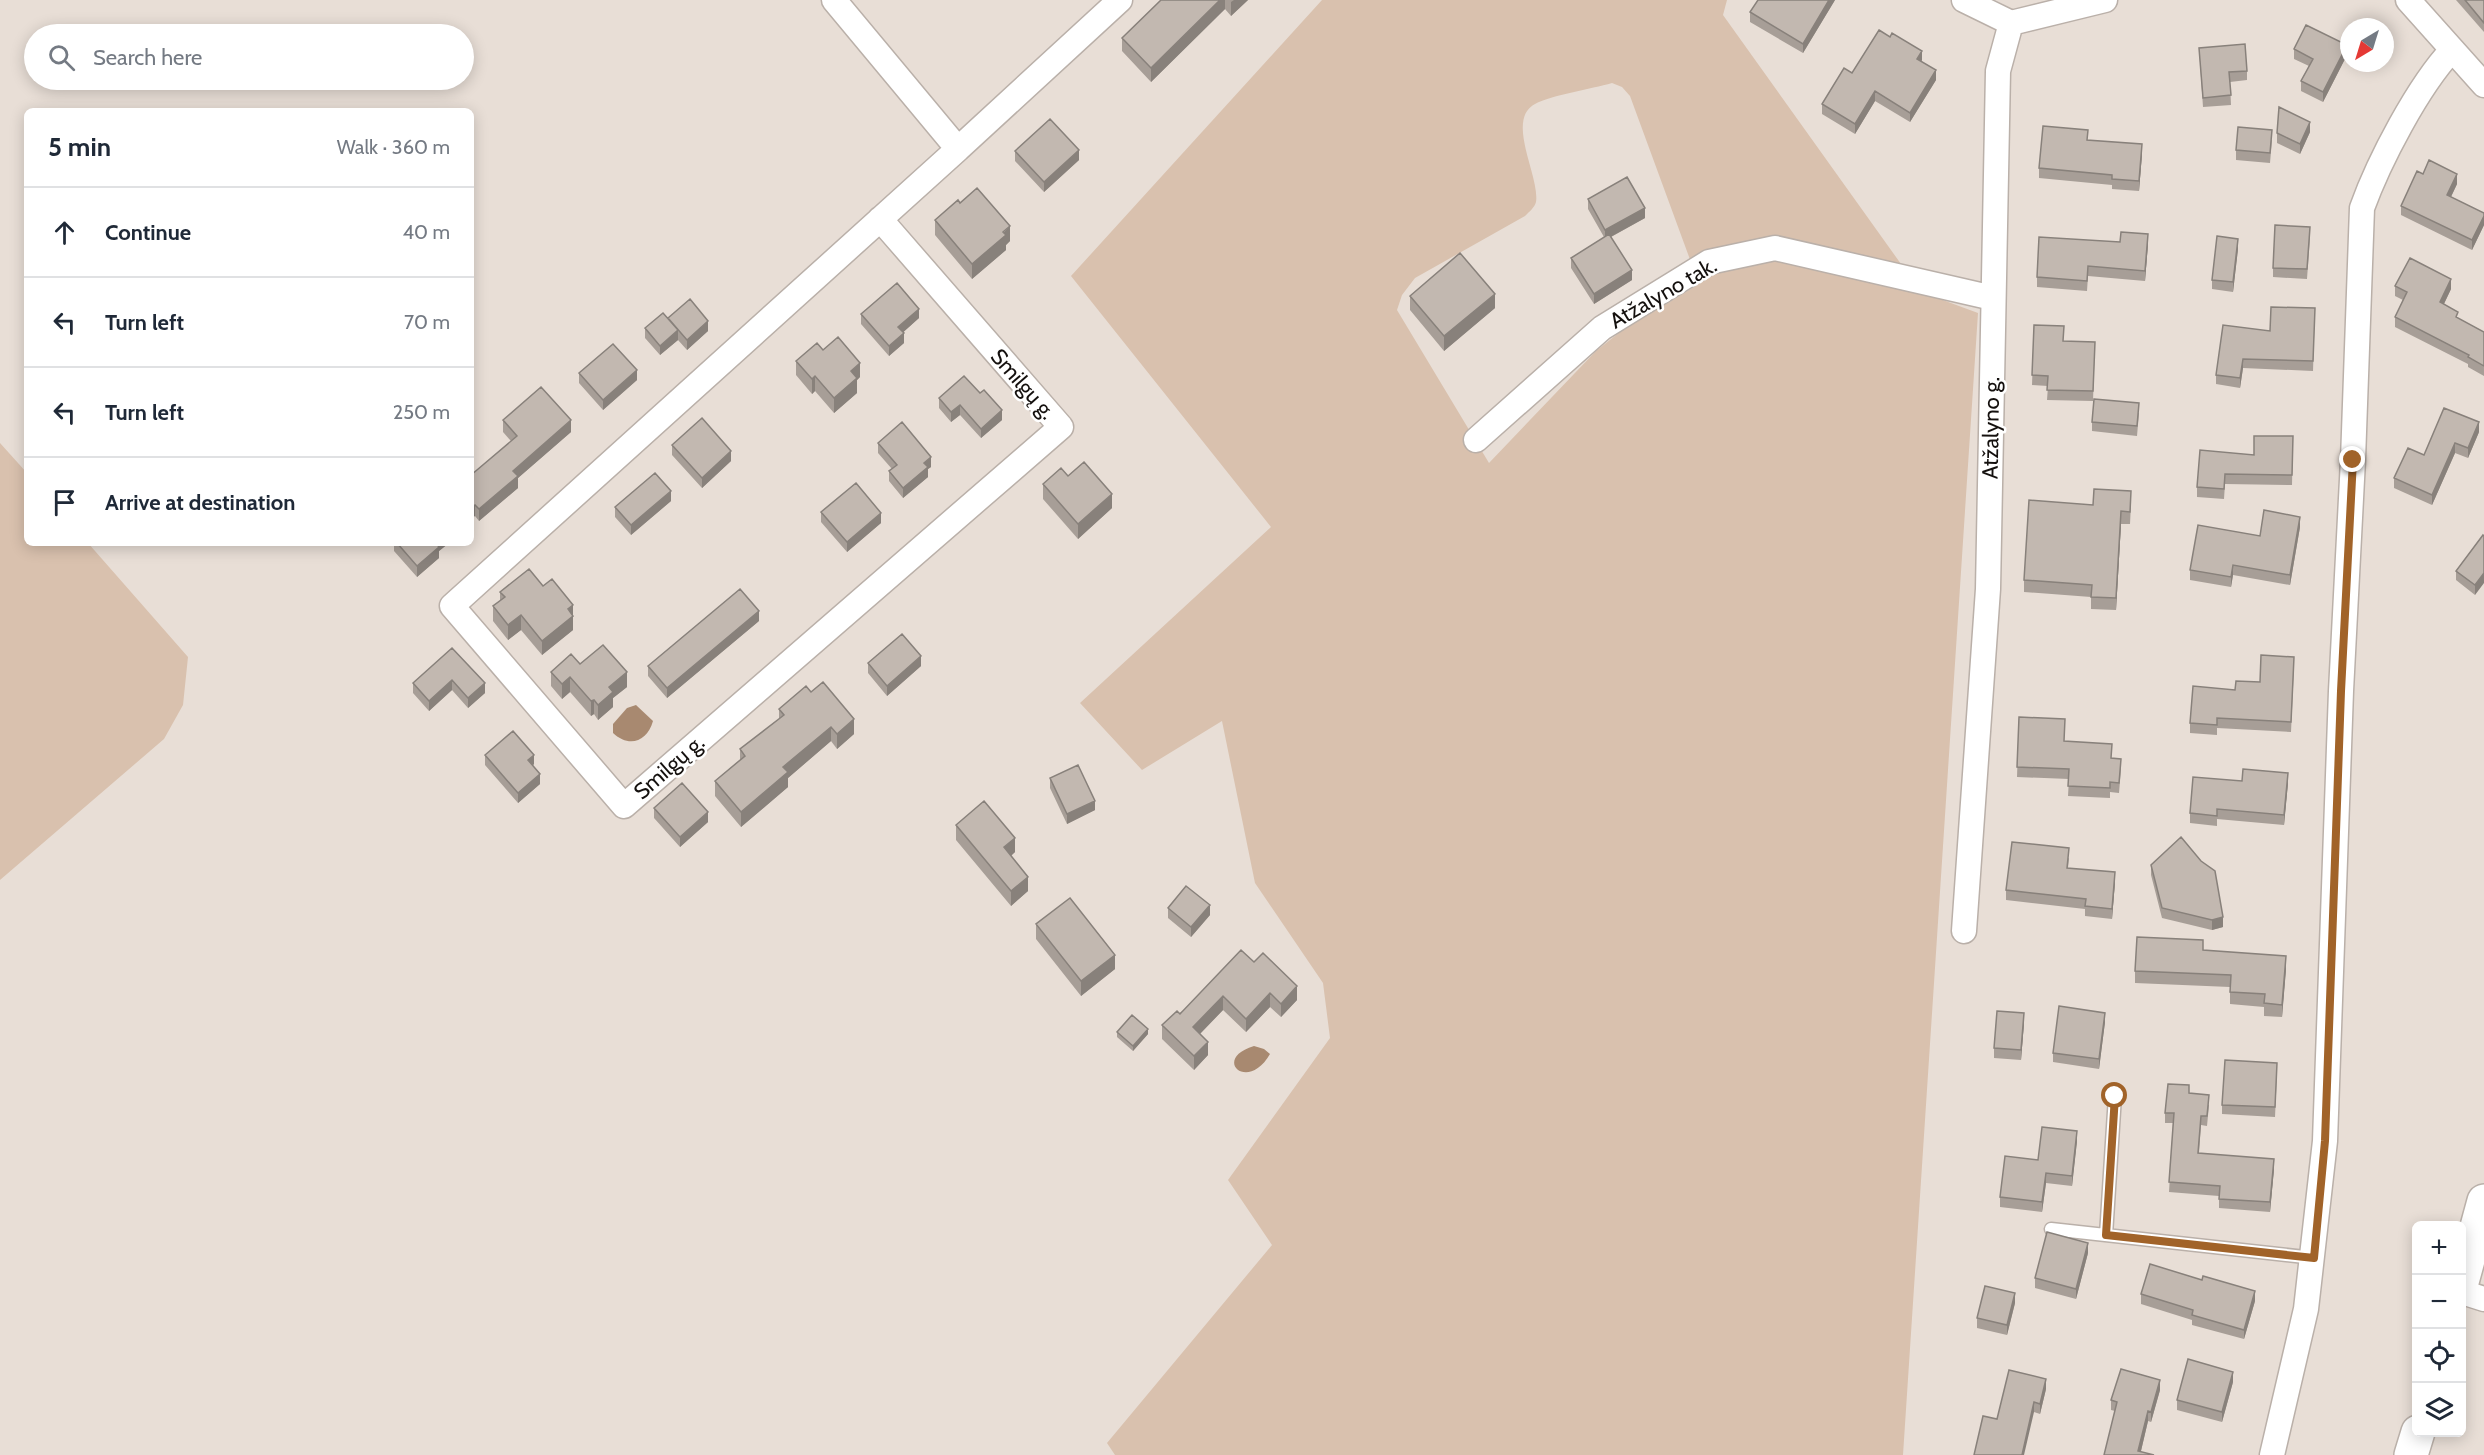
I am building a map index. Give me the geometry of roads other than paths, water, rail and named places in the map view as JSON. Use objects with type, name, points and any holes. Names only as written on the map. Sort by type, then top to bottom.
[{"type":"main road","points":[[2464,1275],[2484,1201]]},
{"type":"main road","points":[[2411,1455],[2416,1437]]},
{"type":"street","points":[[834,0],[958,149]]},
{"type":"street","name":"Smilgų g.","points":[[880,219],[1061,428],[624,806],[452,606],[1120,0]]},
{"type":"street","points":[[1964,0],[2011,23],[2105,0]]},
{"type":"street","points":[[2408,0],[2484,85]]},
{"type":"street","name":"Atžalyno g.","points":[[1964,931],[1988,589],[1998,70],[2011,23]]},
{"type":"street","points":[[2272,1455],[2306,1309],[2314,1258],[2325,1141],[2341,691],[2353,460],[2362,208],[2371,183],[2432,71],[2452,50]]},
{"type":"street","name":"Atžalyno tak.","points":[[1476,440],[1602,328],[1709,261],[1775,248],[1993,298]]},
{"type":"street","points":[[2466,1293],[2484,1299]]},
{"type":"lane","points":[[2106,1235],[2115,1096]]},
{"type":"lane","points":[[2051,1228],[2314,1258]]}]
